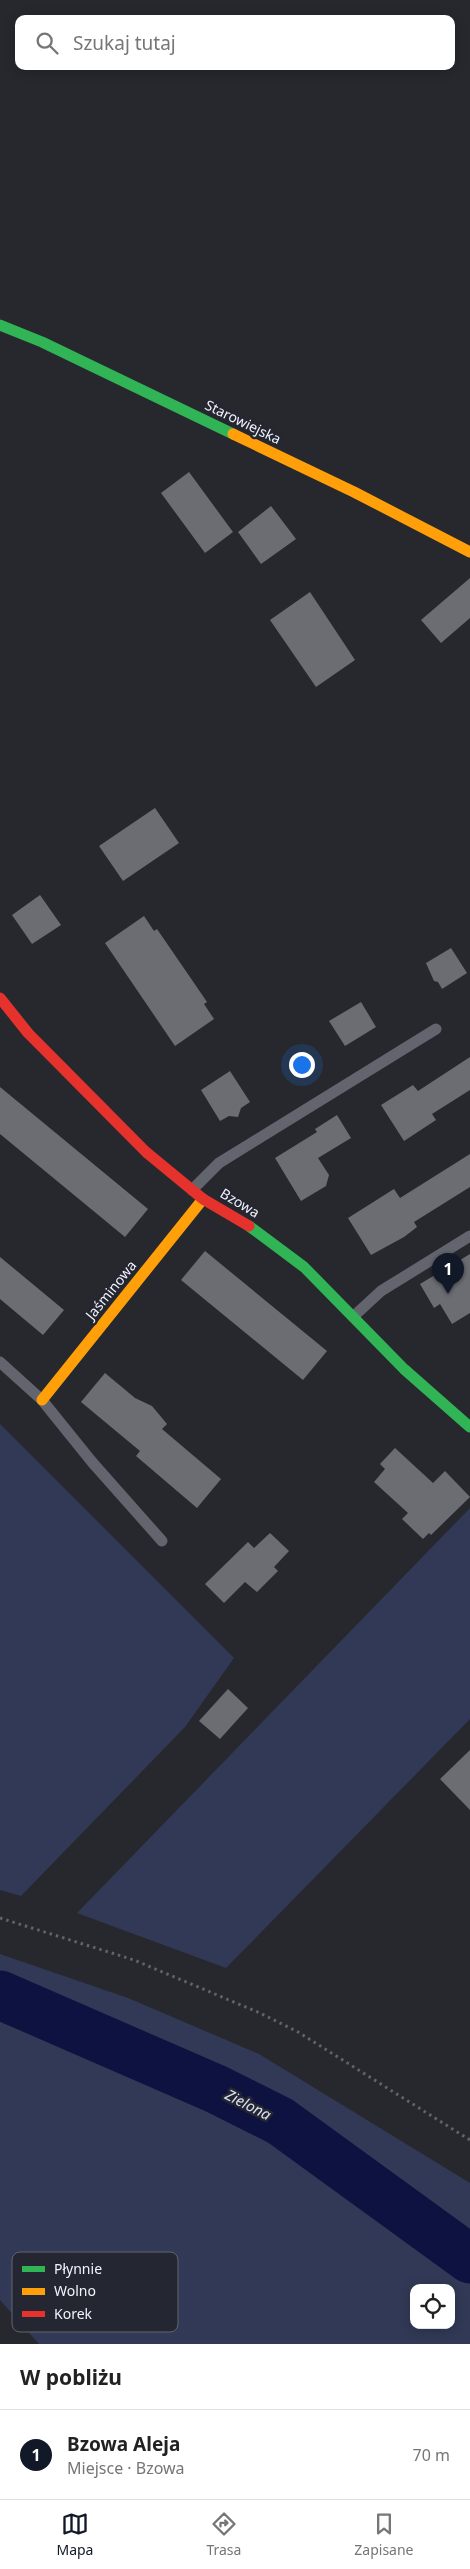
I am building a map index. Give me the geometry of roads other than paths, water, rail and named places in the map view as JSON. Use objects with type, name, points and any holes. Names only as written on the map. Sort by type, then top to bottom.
[{"type":"street","name":"Starowiejska","points":[[0,325],[42,342],[354,492],[470,552]]},
{"type":"street","name":"Bzowa","points":[[0,998],[28,1033],[107,1115],[146,1152],[204,1199],[256,1230],[304,1267],[354,1316],[404,1370],[470,1428]]},
{"type":"street","name":"Jaśminowa","points":[[42,1400],[204,1199]]},
{"type":"lane","points":[[192,1190],[219,1163],[436,1029]]},
{"type":"lane","points":[[354,1316],[381,1291],[470,1236]]},
{"type":"lane","points":[[0,1362],[42,1400],[92,1462],[162,1541]]},
{"type":"waterway","name":"Zielona","points":[[0,1995],[216,2089],[280,2121],[470,2259]]},
{"type":"place","name":"Bzowa Aleja","points":[[448,1294]]}]
